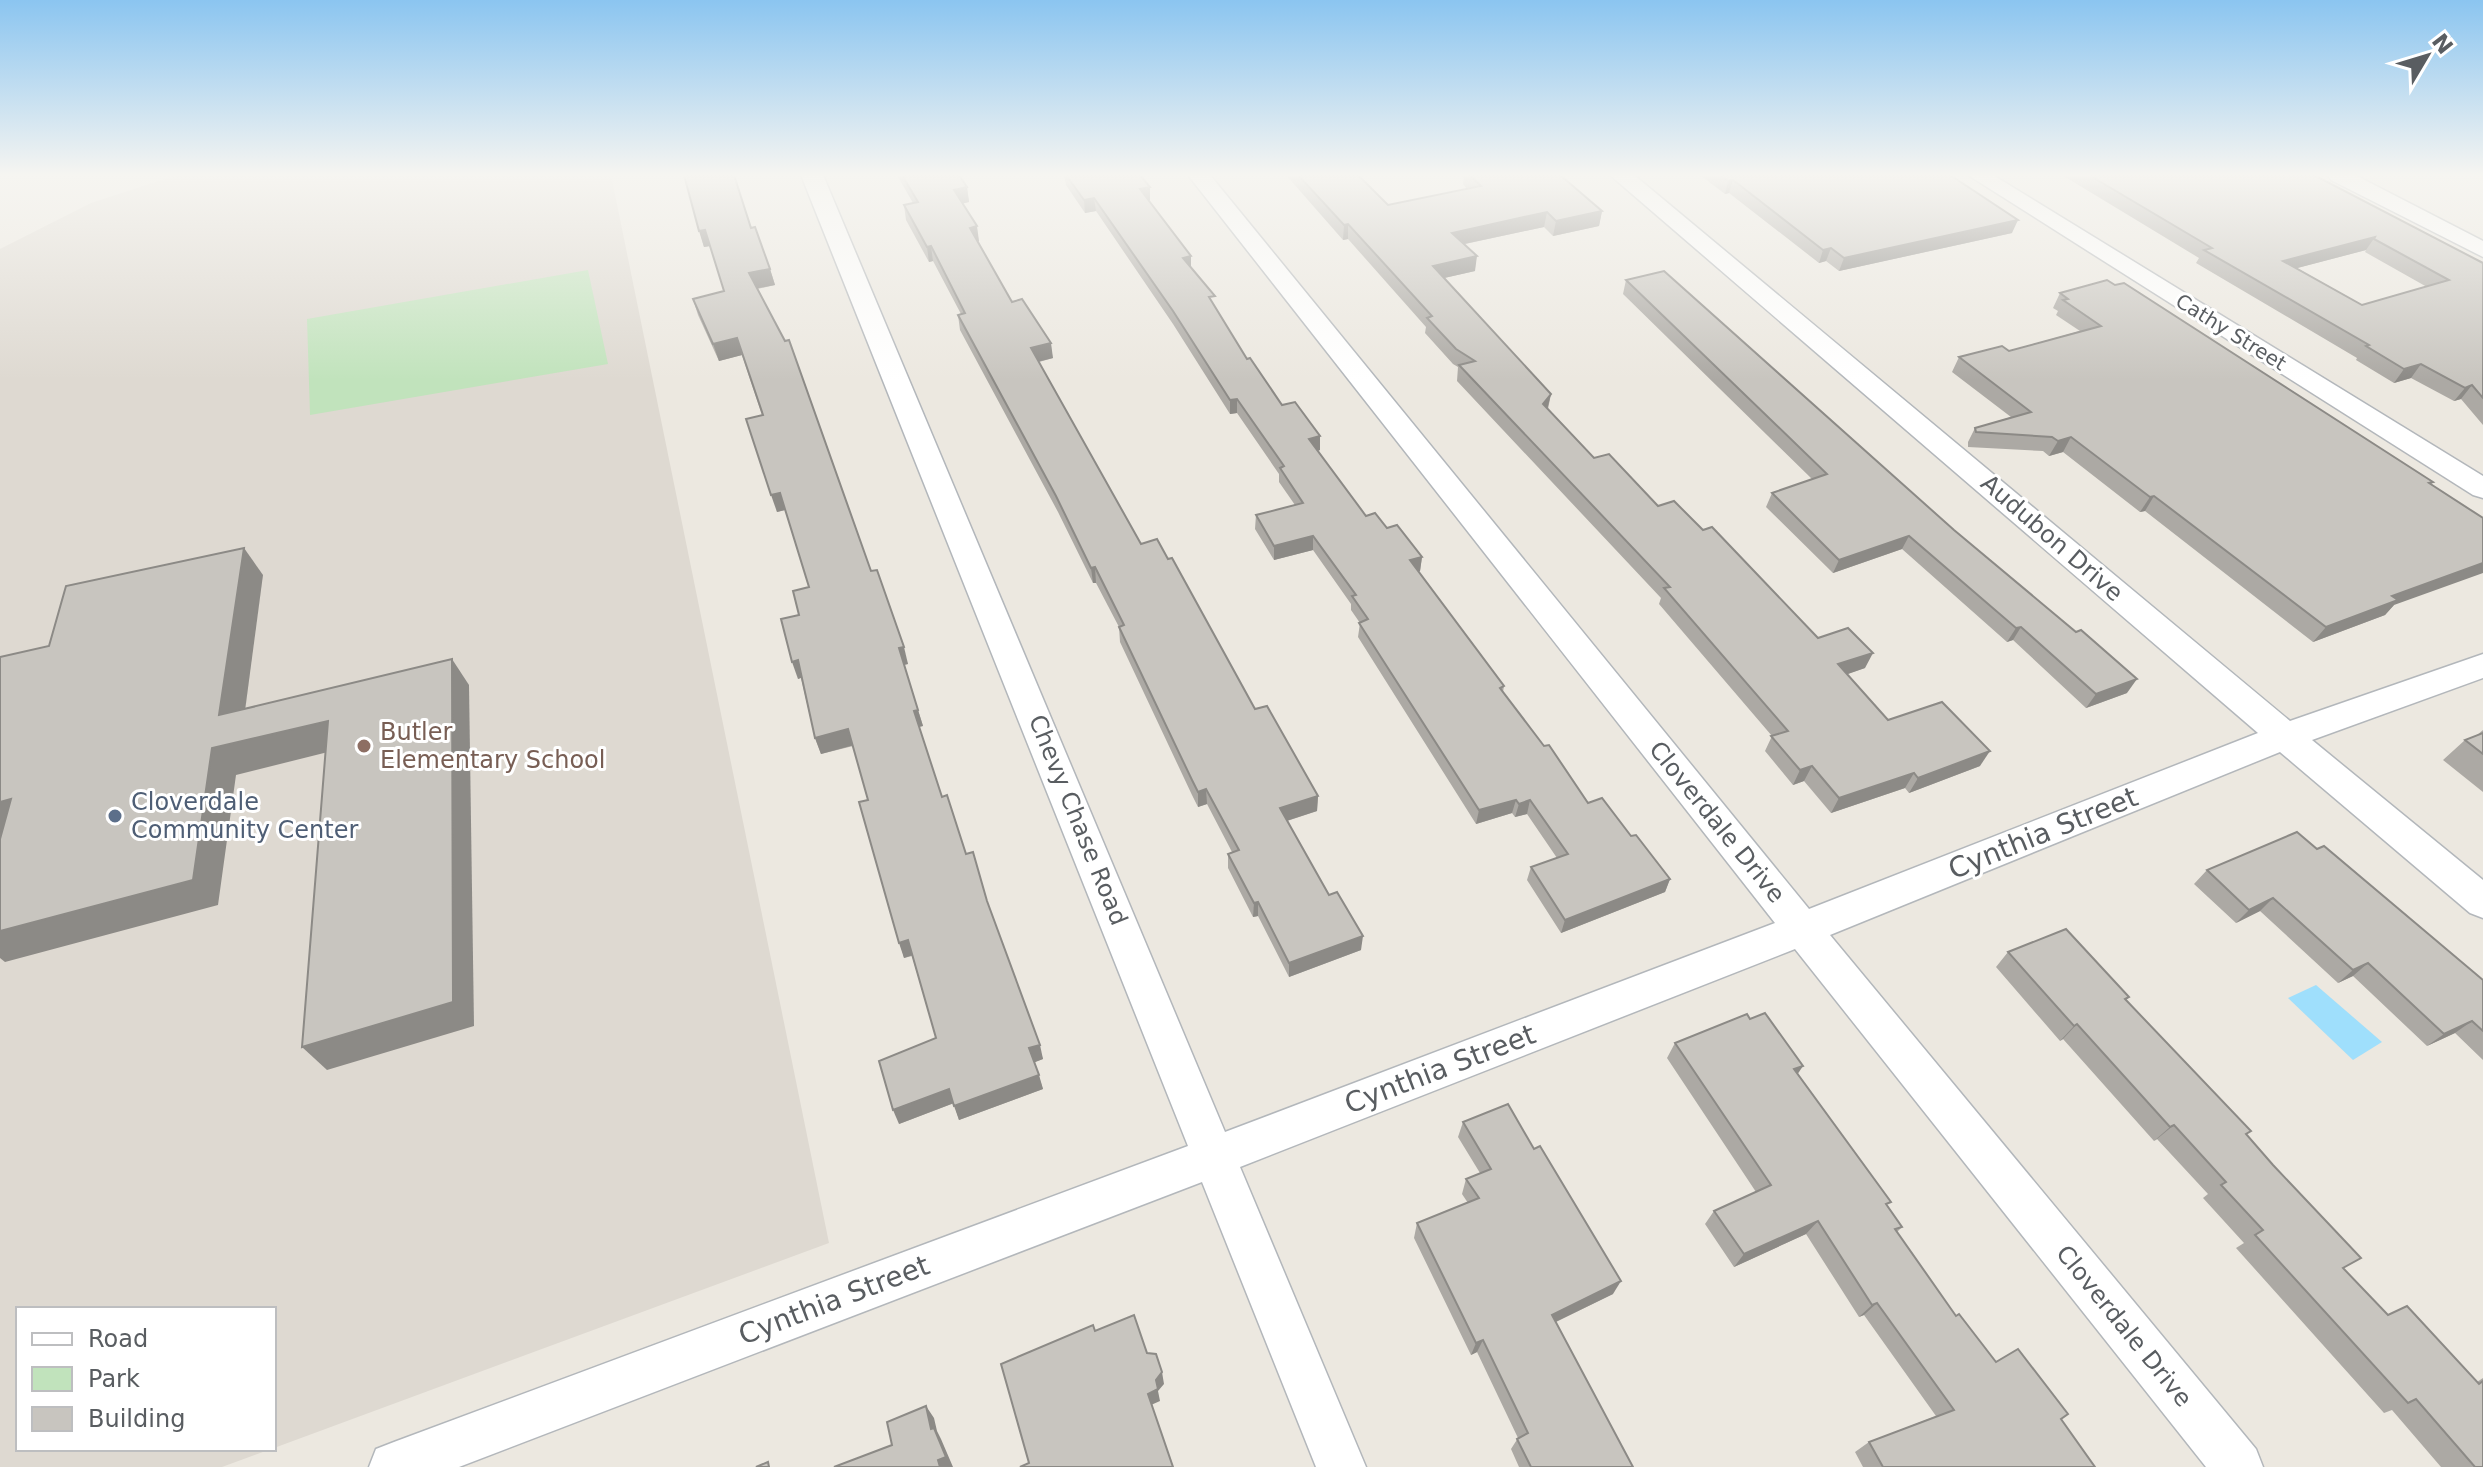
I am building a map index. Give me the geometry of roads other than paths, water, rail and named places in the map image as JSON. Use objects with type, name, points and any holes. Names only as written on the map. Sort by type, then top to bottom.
[{"type":"street","name":"Chevy Chase Road","points":[[840,243],[1341,1467]]},
{"type":"street","name":"Cloverdale Drive","points":[[1254,243],[1802,929],[2238,1467]]},
{"type":"street","name":"Audubon Drive","points":[[1704,243],[1856,369],[2283,737],[2483,902]]},
{"type":"street","name":"Cathy Street","points":[[2089,243],[2483,489]]},
{"type":"street","name":"Cynthia Street","points":[[394,1467],[444,1458],[1802,929],[2283,737],[2483,666]]},
{"type":"water","points":[[2316,985],[2382,1042],[2353,1060],[2288,998]]},
{"type":"place","name":"Butler Elementary School","points":[[364,746]]},
{"type":"place","name":"Cloverdale Community Center","points":[[115,816]]}]
